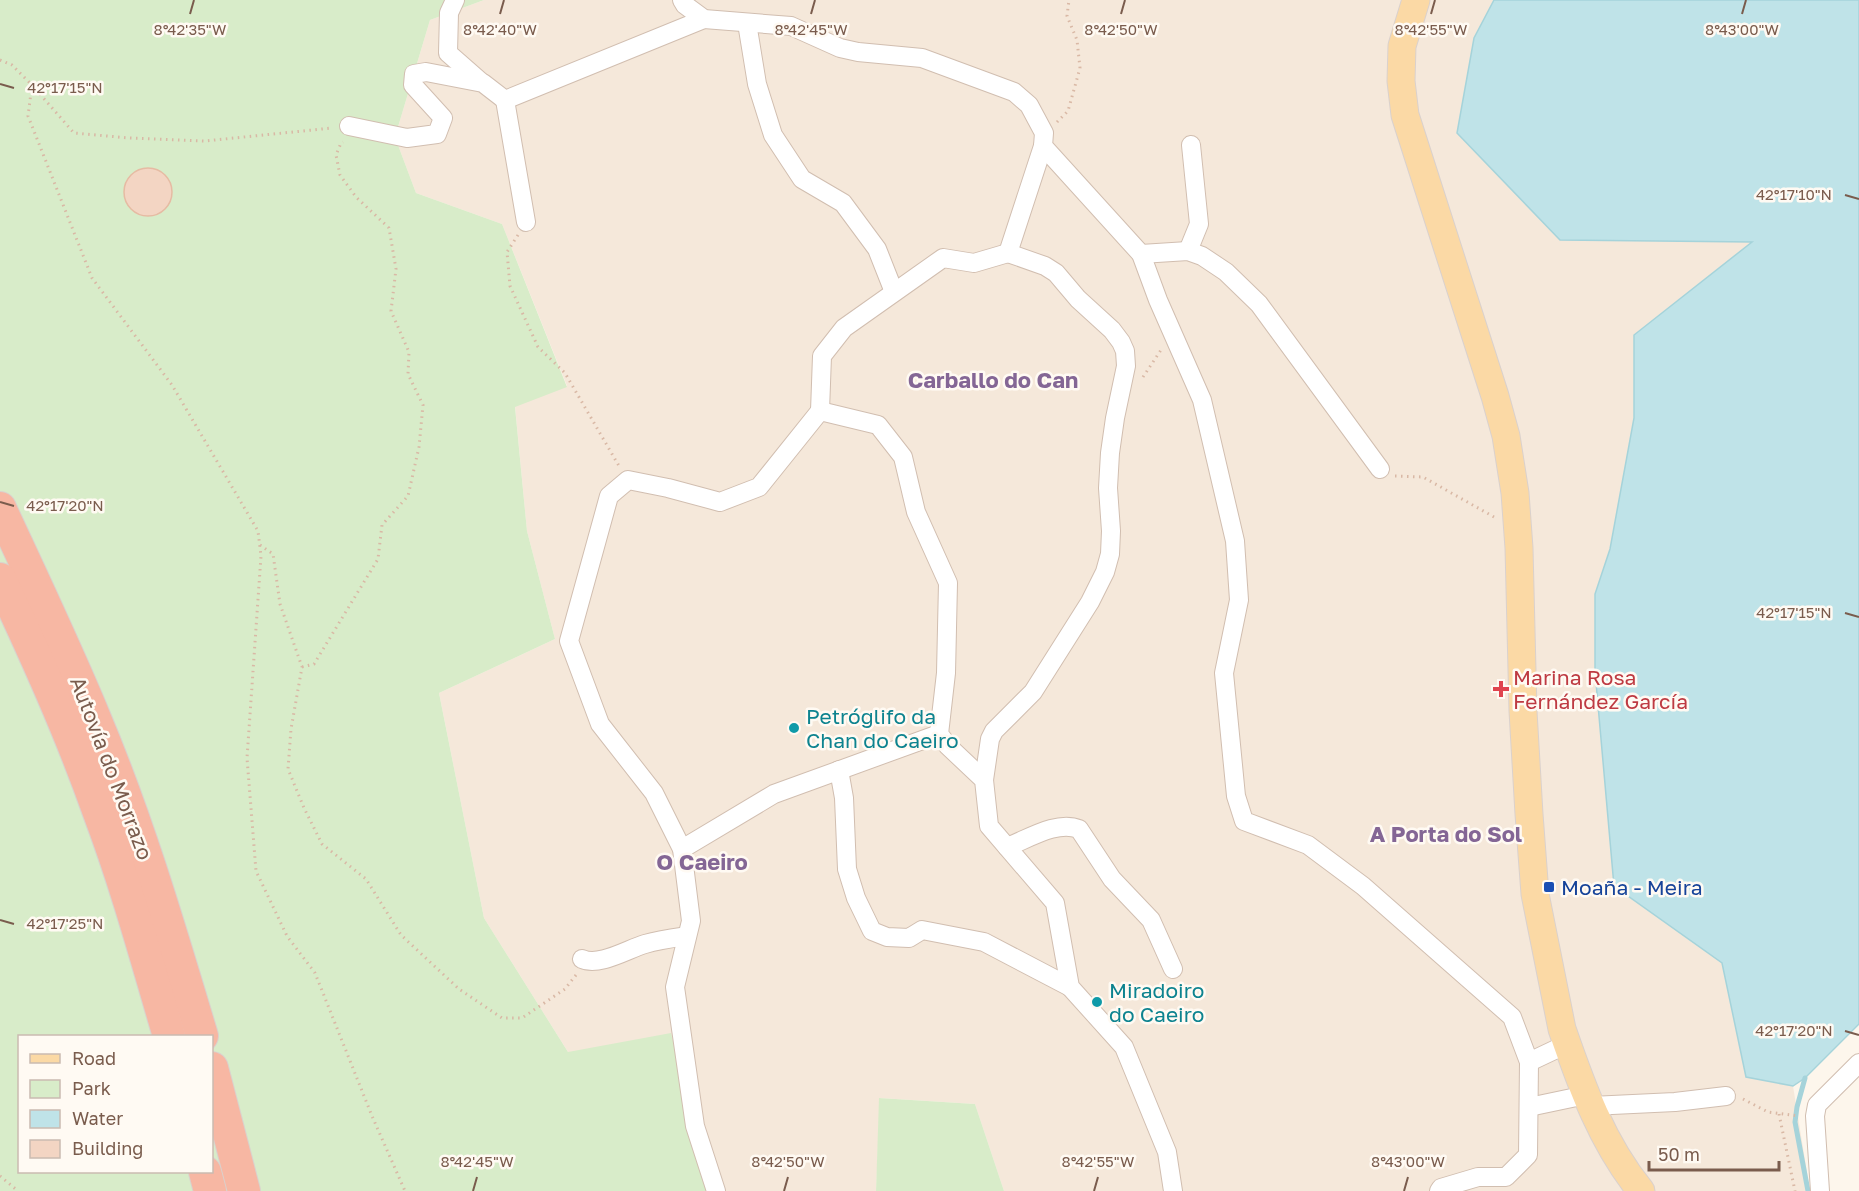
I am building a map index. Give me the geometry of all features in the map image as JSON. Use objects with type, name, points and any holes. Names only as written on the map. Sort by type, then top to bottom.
[{"type":"highway","name":"Autovía do Morrazo","points":[[0,508],[51,616],[95,718],[141,840],[202,1035]]},
{"type":"highway","name":"Autovía do Morrazo","points":[[0,579],[37,658],[99,810],[145,951],[169,1035]]},
{"type":"highway","points":[[213,1072],[244,1191]]},
{"type":"highway","points":[[205,1173],[210,1191]]},
{"type":"main road","points":[[1416,0],[1402,46],[1401,81],[1405,115],[1464,296],[1506,436],[1515,493],[1524,727],[1535,894],[1567,1044],[1588,1101],[1615,1157],[1641,1191]]},
{"type":"street","points":[[455,0],[449,13],[448,53],[505,100],[526,222]]},
{"type":"street","points":[[682,0],[704,19]]},
{"type":"street","points":[[505,100],[704,19],[791,26],[840,48],[922,58],[1014,92],[1029,105],[1044,140],[1141,254],[1158,300],[1202,400],[1235,541],[1239,600],[1224,674],[1236,796],[1244,821],[1308,845],[1363,886],[1512,1017],[1529,1062],[1528,1155],[1506,1177],[1478,1177],[1441,1188],[1439,1191]]},
{"type":"street","points":[[747,22],[757,84],[773,135],[802,179],[843,203],[877,249],[894,292]]},
{"type":"street","points":[[348,133],[407,138],[437,134],[443,118],[413,85],[414,74],[426,72],[483,83]]},
{"type":"street","points":[[1008,253],[1044,140]]},
{"type":"street","points":[[1188,250],[1199,224],[1191,145]]},
{"type":"street","points":[[1141,254],[1188,250],[1202,256],[1226,272],[1259,304],[1380,469]]},
{"type":"street","points":[[716,1191],[695,1126],[675,987],[691,921],[682,849],[654,793],[600,724],[569,641],[609,496],[628,480],[720,502],[759,487],[820,411],[822,356],[844,328],[944,258],[974,263],[1008,253],[1045,266],[1056,273],[1078,299],[1112,330],[1125,351],[1126,366],[1110,453],[1108,488],[1110,554],[1105,572],[1090,602],[1033,692],[994,731],[990,739],[984,780],[989,826],[1055,903],[1070,987]]},
{"type":"street","points":[[820,411],[878,425],[903,457],[916,512],[948,583],[946,673],[939,734],[948,746],[984,780]]},
{"type":"street","points":[[682,849],[774,794],[939,734]]},
{"type":"street","points":[[839,770],[844,798],[847,869],[856,898],[872,931],[887,937],[909,938],[922,930],[984,942],[1070,987],[1124,1047],[1167,1152],[1173,1191]]},
{"type":"street","points":[[1007,847],[1054,828],[1071,826],[1079,829],[1112,879],[1150,920],[1173,969]]},
{"type":"street","points":[[584,960],[613,957],[645,944],[687,936]]},
{"type":"street","points":[[1529,1062],[1567,1044]]},
{"type":"street","points":[[1820,1191],[1816,1104],[1859,1063]]},
{"type":"street","points":[[1529,1107],[1588,1101],[1676,1102],[1726,1096]]},
{"type":"path","points":[[1044,140],[1068,111],[1080,68],[1077,40],[1067,16],[1069,0]]},
{"type":"path","points":[[0,60],[12,64],[74,133],[205,141],[348,133]]},
{"type":"path","points":[[32,85],[28,116],[92,278],[172,385],[258,531],[261,556],[247,758],[256,871],[287,936],[315,973],[372,1116],[405,1191]]},
{"type":"path","points":[[302,668],[314,664],[378,559],[382,525],[408,496],[420,447],[423,405],[408,374],[409,352],[391,310],[396,269],[389,228],[356,197],[340,175],[336,155],[348,133]]},
{"type":"path","points":[[526,222],[507,252],[510,286],[538,347],[565,373],[628,480]]},
{"type":"path","points":[[1380,469],[1396,476],[1423,477],[1484,513],[1517,528]]},
{"type":"path","points":[[260,545],[273,554],[280,604],[302,668],[291,729],[288,769],[322,844],[366,879],[401,934],[459,989],[502,1018],[522,1018],[557,995],[565,989],[584,960]]},
{"type":"path","points":[[1726,1096],[1741,1097],[1768,1112],[1788,1116]]},
{"type":"path","points":[[1779,1114],[1795,1191]]},
{"type":"path","points":[[0,1176],[18,1191]]},
{"type":"shaded area","points":[[484,0],[1494,0],[1474,38],[1457,133],[1560,239],[1753,242],[1634,335],[1634,418],[1610,549],[1595,594],[1614,886],[1722,963],[1746,1077],[1793,1086],[1810,1191],[1004,1191],[975,1104],[880,1098],[876,1191],[709,1191],[568,1052],[484,918],[439,693],[555,639],[527,531],[515,406],[567,386],[502,224],[416,193],[395,137],[430,20]]},
{"type":"green space","points":[[0,0],[484,0],[430,20],[395,137],[416,193],[502,224],[567,387],[515,407],[527,531],[555,639],[439,693],[484,918],[568,1052],[671,1033],[709,1191],[0,1191]]},
{"type":"green space","points":[[879,1098],[975,1104],[1004,1191],[876,1191]]},
{"type":"water","points":[[1494,0],[1859,0],[1859,1024],[1805,1078],[1793,1086],[1746,1077],[1722,963],[1614,886],[1595,671],[1595,594],[1610,549],[1634,418],[1634,335],[1752,242],[1560,240],[1457,133],[1474,38]]},
{"type":"building","points":[[143,168],[153,168],[168,178],[172,192],[171,201],[162,212],[153,216],[143,216],[128,206],[124,197],[124,187],[134,172]]},
{"type":"waterway","points":[[1805,1078],[1795,1122],[1808,1191]]},
{"type":"place","name":"Marina Rosa Fernández García","points":[[1501,689]]},
{"type":"place","name":"Petróglifo da Chan do Caeiro","points":[[794,728]]},
{"type":"place","name":"Moaña - Meira","points":[[1549,887]]},
{"type":"place","name":"Miradoiro do Caeiro","points":[[1097,1002]]},
{"type":"district","name":"Carballo do Can","points":[[993,379]]},
{"type":"district","name":"A Porta do Sol","points":[[1446,833]]},
{"type":"district","name":"O Caeiro","points":[[702,861]]}]
